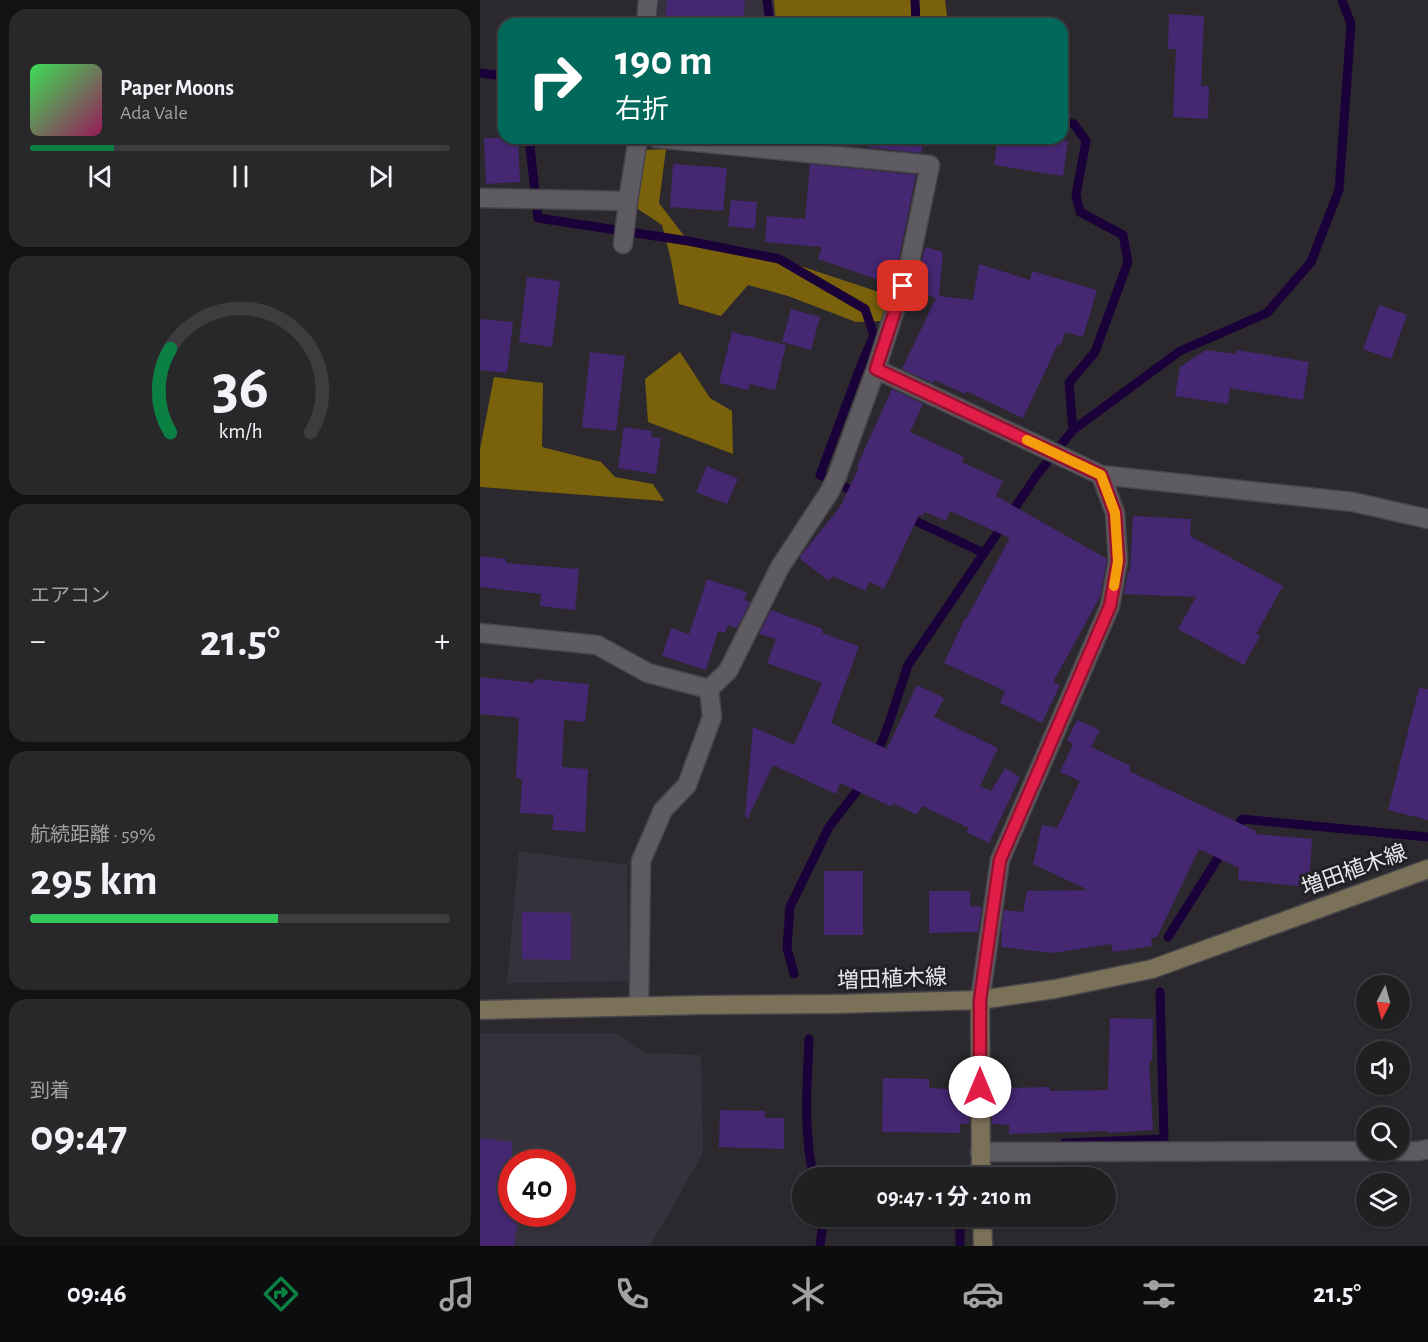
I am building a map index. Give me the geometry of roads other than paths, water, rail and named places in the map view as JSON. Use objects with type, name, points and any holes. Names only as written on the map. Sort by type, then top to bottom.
[{"type":"street","points":[[646,18],[648,0]]},
{"type":"street","points":[[623,244],[637,144]]},
{"type":"street","points":[[709,689],[728,671],[780,567],[834,483],[876,369],[909,266],[930,165],[717,144]]},
{"type":"street","points":[[480,198],[628,201]]},
{"type":"street","points":[[876,369],[1101,475],[1353,502],[1428,519]]},
{"type":"street","points":[[981,1167],[980,1000],[1000,860],[1110,606],[1118,561],[1115,513],[1101,475]]},
{"type":"street","points":[[480,633],[597,645],[648,673],[709,689]]},
{"type":"street","points":[[639,1006],[641,861],[663,810],[687,785],[712,717],[709,689]]},
{"type":"street","name":"増田植木線","points":[[480,1010],[980,1000],[1055,990],[1152,969],[1428,869]]},
{"type":"street","points":[[980,1152],[1423,1150]]},
{"type":"street","points":[[982,1227],[983,1246]]},
{"type":"waterway","points":[[767,0],[769,18]]},
{"type":"waterway","points":[[915,0],[916,18]]},
{"type":"waterway","points":[[876,757],[908,665],[1037,475],[1073,430],[1180,351],[1267,313],[1311,262],[1339,190],[1351,24],[1342,0]]},
{"type":"waterway","points":[[480,73],[498,75]]},
{"type":"waterway","points":[[1068,123],[1074,124],[1086,141],[1076,195],[1080,212],[1123,235],[1128,262],[1095,352],[1069,383],[1073,430]]},
{"type":"waterway","points":[[530,144],[538,218],[688,241],[779,259],[865,309],[874,335],[820,475],[859,494]]},
{"type":"waterway","points":[[907,517],[984,553]]},
{"type":"waterway","points":[[794,974],[787,948],[790,907],[829,827],[863,783]]},
{"type":"waterway","points":[[1234,833],[1242,819],[1428,837]]},
{"type":"waterway","points":[[1168,937],[1225,847]]},
{"type":"waterway","points":[[1064,1143],[1164,1139],[1160,992]]},
{"type":"waterway","points":[[809,1039],[807,1126],[812,1167]]},
{"type":"waterway","points":[[820,1246],[823,1227]]},
{"type":"waterway","points":[[960,1227],[960,1246]]}]
